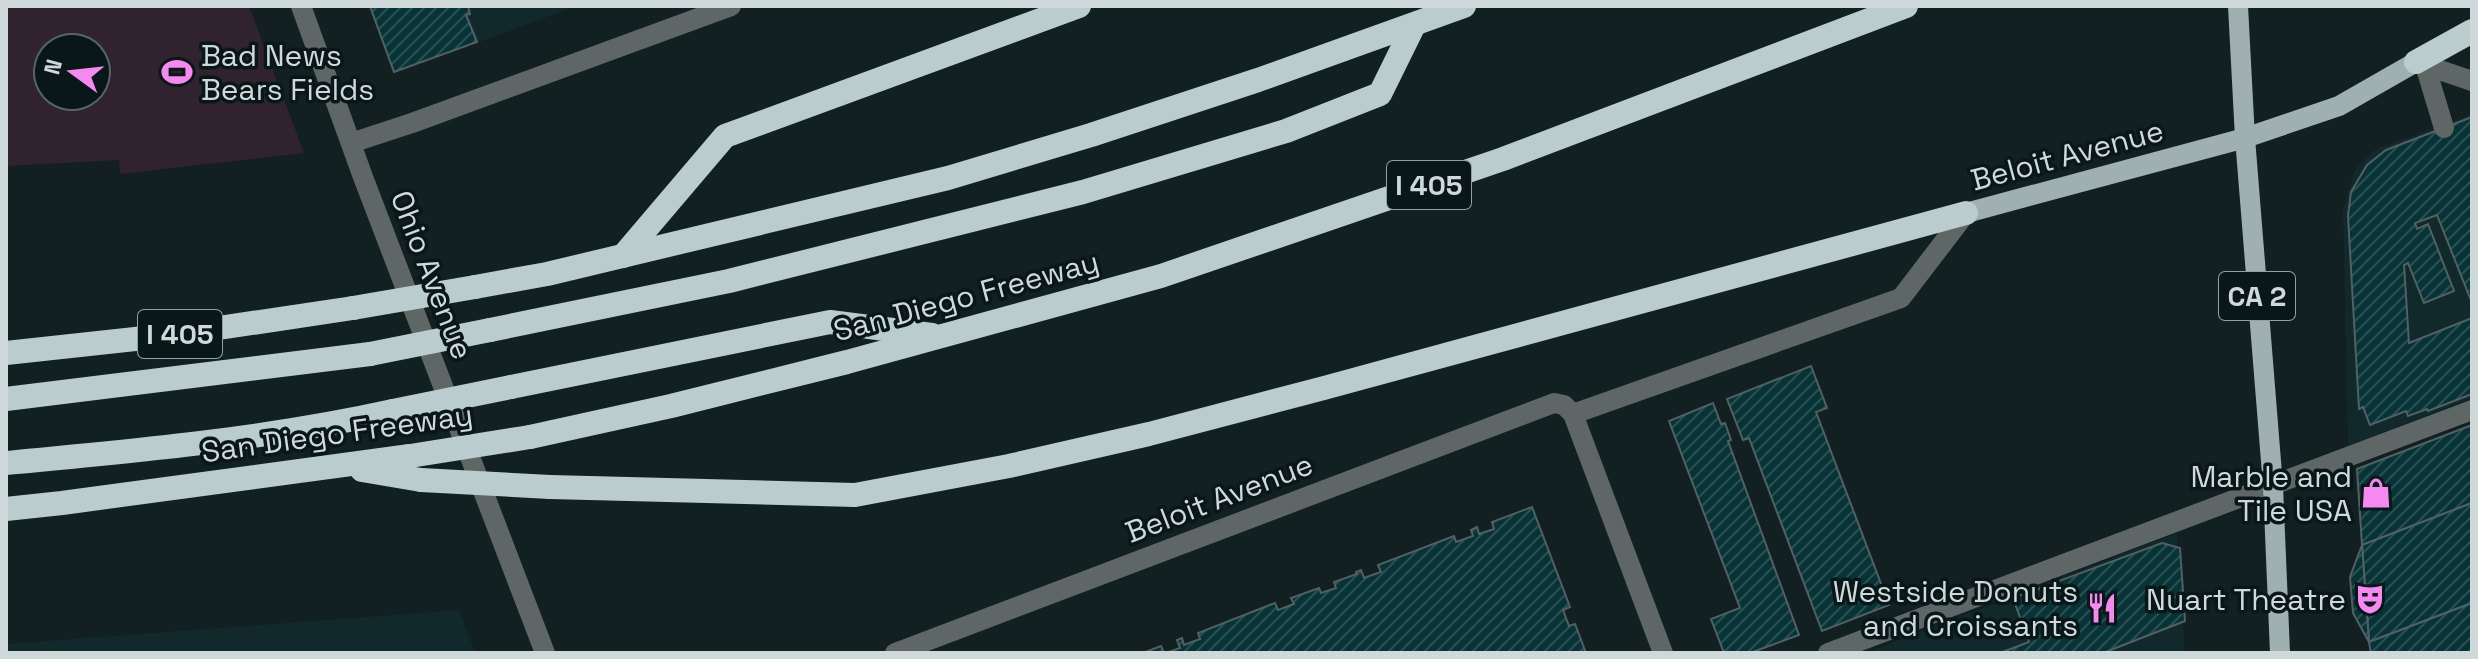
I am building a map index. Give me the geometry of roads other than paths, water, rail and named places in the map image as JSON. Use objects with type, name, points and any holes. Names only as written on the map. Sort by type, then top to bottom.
[{"type":"highway","points":[[623,256],[725,136],[1079,6]]},
{"type":"highway","name":"I 405","points":[[6,353],[172,335],[353,308],[547,274],[623,256],[963,173],[1152,115],[1464,6]]},
{"type":"highway","name":"San Diego Freeway","points":[[6,509],[340,466],[530,437],[715,395],[942,336],[1161,276],[1327,221],[1503,159],[1906,6]]},
{"type":"highway","points":[[6,399],[370,354],[729,281],[1083,192],[1286,131],[1380,94],[1414,25]]},
{"type":"highway","points":[[2420,64],[2472,31]]},
{"type":"highway","points":[[340,466],[421,480],[550,487],[855,495],[1009,466],[1149,434],[1966,213]]},
{"type":"highway","points":[[6,463],[151,449],[335,424],[830,322],[942,336]]},
{"type":"main road","name":"CA 2","points":[[2238,6],[2245,138],[2273,486],[2280,653]]},
{"type":"main road","name":"Beloit Avenue","points":[[1966,213],[2245,138],[2339,106],[2420,64]]},
{"type":"street","name":"Ohio Avenue","points":[[301,6],[545,653]]},
{"type":"street","points":[[351,143],[731,6]]},
{"type":"street","points":[[2420,64],[2472,81]]},
{"type":"street","points":[[2420,64],[2444,128]]},
{"type":"street","name":"Beloit Avenue","points":[[895,653],[1554,403],[1568,410],[1901,298],[1966,213]]},
{"type":"street","points":[[1568,410],[1663,653]]},
{"type":"street","points":[[1828,653],[2472,410]]},
{"type":"place","name":"Bad News Bears Fields","points":[[177,72]]},
{"type":"place","name":"Marble and Tile USA","points":[[2376,493]]},
{"type":"place","name":"Nuart Theatre","points":[[2370,599]]},
{"type":"place","name":"Westside Donuts and Croissants","points":[[2102,608]]}]
